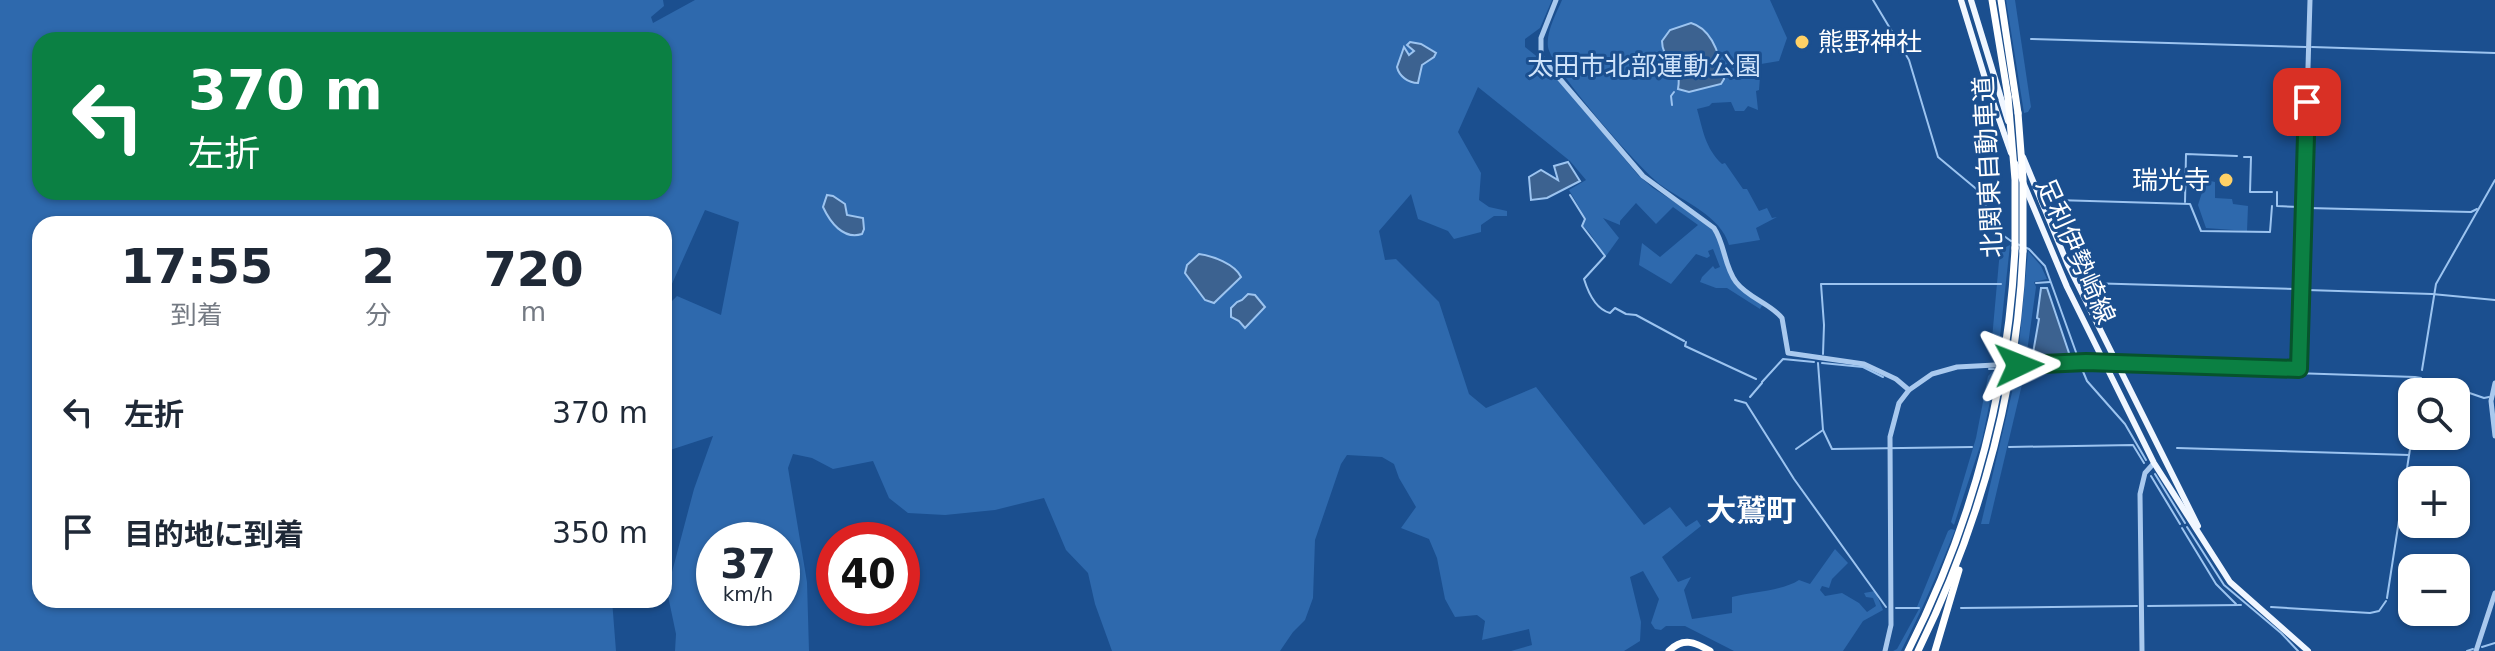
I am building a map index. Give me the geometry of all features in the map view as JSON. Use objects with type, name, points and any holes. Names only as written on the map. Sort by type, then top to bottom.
[{"type":"highway","name":"北関東自動車道","points":[[1908,651],[1957,540],[1990,433],[2019,250],[2008,97],[1992,0]]},
{"type":"highway","name":"北関東自動車道","points":[[1918,651],[1947,589],[1976,510],[1998,433],[2018,326],[2023,179],[2018,113],[2001,0]]},
{"type":"highway","points":[[1935,651],[1976,510]]},
{"type":"highway","points":[[1669,651],[1679,643],[1689,642],[1710,651]]},
{"type":"main road","name":"足利伊勢崎線","points":[[1961,0],[2013,157],[2056,262],[2154,463],[2236,588],[2308,651]]},
{"type":"main road","name":"足利伊勢崎線","points":[[1971,0],[2007,118],[2059,247],[2208,548]]},
{"type":"main road","points":[[2149,430],[2158,453],[2154,463],[2168,465]]},
{"type":"street","points":[[1556,0],[1541,38],[1541,57],[1643,176],[1714,228],[1737,283],[1782,318],[1788,353],[1864,364],[1896,379],[1909,390]]},
{"type":"street","points":[[2019,365],[2104,362],[2302,369],[2310,0]]},
{"type":"street","points":[[1885,651],[1891,625],[1890,437],[1899,403],[1909,390],[1943,370],[1995,365]]},
{"type":"street","points":[[2495,383],[2491,401],[2495,436]]},
{"type":"street","points":[[2142,651],[2140,494],[2145,473],[2154,463]]},
{"type":"street","points":[[2476,651],[2495,593]]},
{"type":"green space","points":[[0,0],[663,0],[664,6],[651,17],[653,23],[695,0],[1552,0],[1540,28],[1525,39],[1525,47],[1545,63],[1638,175],[1707,223],[1717,234],[1730,274],[1763,304],[1760,309],[1727,288],[1700,282],[1713,266],[1715,269],[1720,267],[1713,249],[1708,251],[1710,256],[1707,258],[1696,254],[1671,284],[1639,265],[1642,243],[1660,257],[1698,225],[1673,207],[1656,224],[1636,203],[1620,225],[1603,218],[1619,238],[1606,256],[1583,226],[1586,219],[1569,190],[1586,180],[1570,161],[1478,87],[1458,132],[1481,173],[1479,200],[1489,207],[1507,211],[1507,216],[1494,216],[1481,225],[1481,232],[1454,239],[1448,231],[1418,219],[1411,194],[1379,231],[1385,260],[1396,259],[1439,302],[1469,394],[1486,408],[1536,387],[1644,525],[1670,507],[1686,527],[1697,520],[1701,526],[1662,557],[1678,582],[1691,577],[1684,590],[1692,619],[1732,613],[1732,597],[1776,589],[1799,580],[1810,584],[1835,549],[1848,563],[1832,579],[1829,588],[1822,586],[1820,590],[1825,596],[1842,593],[1867,612],[1876,606],[1873,598],[1866,597],[1864,593],[1875,591],[1883,610],[1863,621],[1843,651],[1734,651],[1685,626],[1655,629],[1651,623],[1659,599],[1643,571],[1630,577],[1641,622],[1640,641],[1624,651],[1511,651],[1532,645],[1529,629],[1482,640],[1485,621],[1477,615],[1455,617],[1445,599],[1437,558],[1429,539],[1401,528],[1416,507],[1394,464],[1382,457],[1347,455],[1341,464],[1315,540],[1313,598],[1305,620],[1280,651],[1112,651],[1095,604],[1088,573],[1066,550],[1044,498],[995,510],[945,515],[908,513],[889,498],[873,461],[833,469],[812,458],[793,454],[788,468],[797,522],[696,522],[696,626],[800,626],[800,540],[807,582],[809,651],[675,651],[676,634],[671,608],[672,572],[694,489],[713,436],[672,449],[672,301],[677,296],[721,315],[739,222],[705,210],[672,284],[672,216],[32,216],[32,608],[613,608],[616,651],[0,651]]},
{"type":"green space","name":"太田市北部運動公園","points":[[1562,0],[1770,0],[1787,38],[1779,61],[1761,64],[1759,90],[1756,91],[1758,110],[1748,106],[1744,111],[1735,111],[1731,102],[1712,103],[1697,109],[1705,138],[1716,158],[1725,163],[1743,189],[1747,189],[1759,211],[1767,208],[1772,218],[1777,217],[1756,228],[1760,240],[1729,245],[1725,235],[1710,218],[1661,185],[1598,119],[1564,75],[1548,47],[1550,29]]},
{"type":"green space","points":[[2006,0],[2015,0],[2031,107],[2024,113]]},
{"type":"green space","points":[[2206,180],[2215,182],[2215,198],[2232,199],[2233,204],[2248,206],[2247,231],[2206,228],[2198,205]]},
{"type":"green space","points":[[2010,245],[1998,355],[1994,358],[1991,350],[2000,250]]},
{"type":"green space","points":[[2028,251],[2047,279],[2034,282],[2036,287],[2027,352],[2018,357]]},
{"type":"green space","points":[[2017,371],[2024,376],[1989,524],[1981,524]]},
{"type":"green space","points":[[1996,372],[1982,440],[1954,525],[1951,522],[1976,438],[1988,376]]},
{"type":"green space","points":[[1951,529],[1955,530],[1916,621],[1901,651],[1893,651],[1919,609],[1917,607]]},
{"type":"shaded area","points":[[1691,23],[1699,26],[1710,38],[1724,79],[1721,84],[1689,92],[1678,89],[1678,74],[1665,54],[1662,41],[1670,30]]},
{"type":"shaded area","points":[[1410,42],[1421,44],[1436,53],[1422,65],[1418,83],[1404,78],[1397,67],[1404,47],[1409,55],[1414,51],[1407,45]]},
{"type":"shaded area","points":[[1568,162],[1580,181],[1547,198],[1531,200],[1529,177],[1541,170],[1558,180],[1554,166]]},
{"type":"shaded area","points":[[827,195],[845,204],[847,215],[863,218],[862,234],[843,232],[833,224],[823,207]]},
{"type":"shaded area","points":[[1199,254],[1223,261],[1241,277],[1214,303],[1205,300],[1185,273],[1187,265]]},
{"type":"shaded area","points":[[2041,288],[2047,288],[2069,353],[2067,355],[2035,356],[2033,353]]},
{"type":"shaded area","points":[[1248,294],[1255,295],[1265,307],[1245,328],[1231,317],[1231,308]]},
{"type":"waterway","points":[[1873,0],[1909,60],[1938,157],[1980,192],[1997,231],[2011,241]]},
{"type":"waterway","points":[[2031,39],[2306,47]]},
{"type":"waterway","points":[[2312,47],[2495,53]]},
{"type":"waterway","points":[[1672,105],[1674,92]]},
{"type":"waterway","points":[[2185,202],[2186,154],[2237,156]]},
{"type":"waterway","points":[[2244,157],[2251,157],[2250,192],[2272,192]]},
{"type":"waterway","points":[[2422,370],[2436,284],[2495,180]]},
{"type":"waterway","points":[[2277,192],[2277,206],[2299,207]]},
{"type":"waterway","points":[[1570,195],[1585,219],[1582,226],[1605,256],[1584,279],[1596,304],[1610,313],[1615,308],[1636,315],[1684,341]]},
{"type":"waterway","points":[[2056,200],[2190,204],[2201,231],[2270,232],[2272,206]]},
{"type":"waterway","points":[[2308,208],[2471,212],[2477,209]]},
{"type":"waterway","points":[[2017,244],[2029,249],[2045,266],[2077,355]]},
{"type":"waterway","points":[[2036,283],[2050,282]]},
{"type":"waterway","points":[[2086,283],[2296,289]]},
{"type":"waterway","points":[[1823,354],[1821,284],[2001,284]]},
{"type":"waterway","points":[[2307,290],[2432,294],[2495,300]]},
{"type":"waterway","points":[[1686,342],[1685,346],[1756,379]]},
{"type":"waterway","points":[[1762,382],[1783,359],[1814,362]]},
{"type":"waterway","points":[[1796,449],[1823,430],[1818,363]]},
{"type":"waterway","points":[[1822,363],[1863,367],[1883,377]]},
{"type":"waterway","points":[[2053,368],[2071,368]]},
{"type":"waterway","points":[[2141,368],[2421,378]]},
{"type":"waterway","points":[[1989,369],[1994,369]]},
{"type":"waterway","points":[[2019,369],[2029,369]]},
{"type":"waterway","points":[[2082,369],[2087,381],[2125,424],[2146,460]]},
{"type":"waterway","points":[[1750,397],[1762,383]]},
{"type":"waterway","points":[[2470,393],[2489,397]]},
{"type":"waterway","points":[[1735,400],[1746,403],[1794,479],[1886,607]]},
{"type":"waterway","points":[[1823,430],[1832,449],[1972,447]]},
{"type":"waterway","points":[[2009,447],[2133,445],[2144,463]]},
{"type":"waterway","points":[[2177,448],[2409,455]]},
{"type":"waterway","points":[[2387,598],[2410,450]]},
{"type":"waterway","points":[[2155,474],[2185,523]]},
{"type":"waterway","points":[[2151,476],[2180,524]]},
{"type":"waterway","points":[[2187,527],[2224,585],[2298,651]]},
{"type":"waterway","points":[[2182,528],[2216,584],[2236,604]]},
{"type":"waterway","points":[[2271,607],[2370,613],[2379,611],[2386,601]]},
{"type":"waterway","points":[[2148,606],[2241,605]]},
{"type":"waterway","points":[[1961,608],[2137,606]]},
{"type":"waterway","points":[[1896,608],[1919,608]]},
{"type":"waterway","points":[[2482,647],[2495,643]]},
{"type":"waterway","points":[[2467,651],[2473,649]]},
{"type":"place","name":"熊野神社","points":[[1802,42]]},
{"type":"place","name":"瑞光寺","points":[[2226,180]]},
{"type":"district","name":"大鷲町","points":[[1751,511]]},
{"type":"route","points":[[2019,365],[2086,362],[2299,369],[2307,102]]}]
